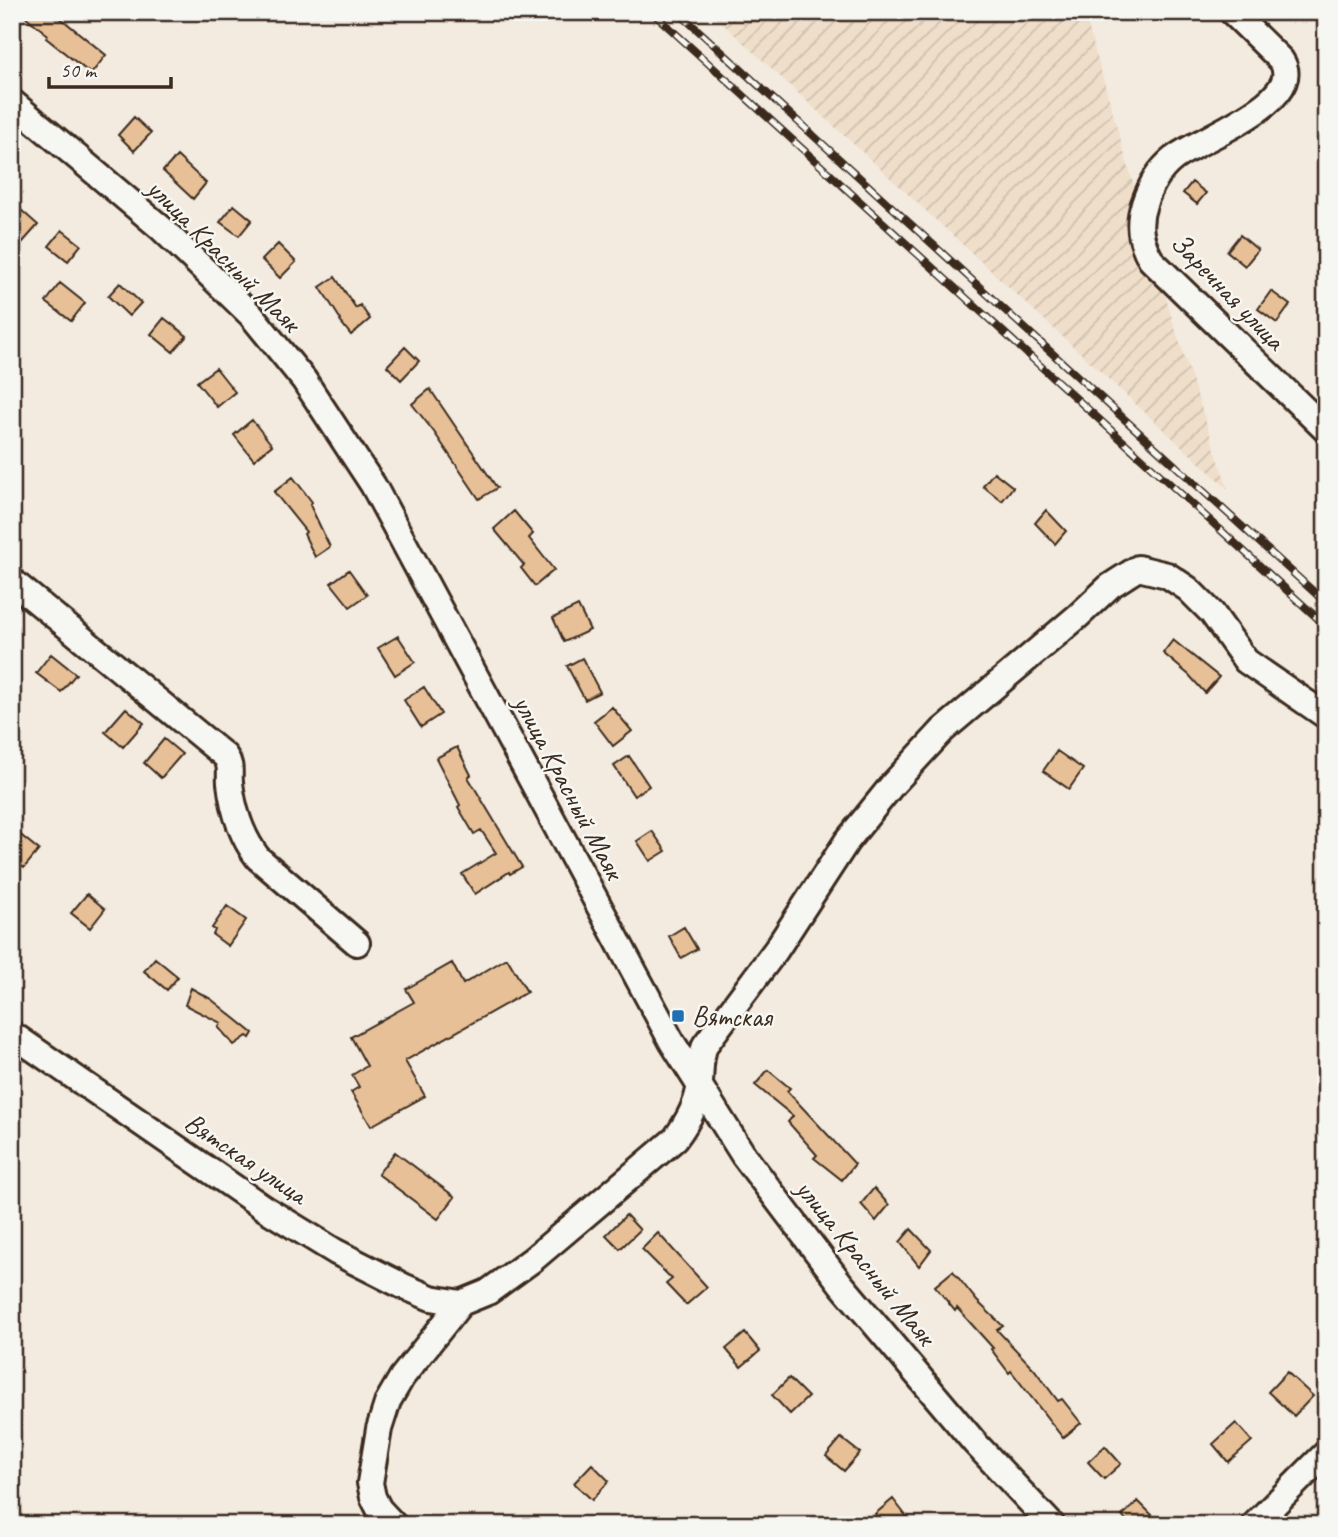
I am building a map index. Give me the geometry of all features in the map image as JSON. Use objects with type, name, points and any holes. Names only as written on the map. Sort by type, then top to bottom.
[{"type":"street","name":"Заречная улица","points":[[1232,12],[1281,60],[1286,67],[1286,80],[1272,100],[1171,160],[1157,176],[1150,190],[1140,217],[1139,230],[1151,260],[1326,430]]},
{"type":"street","name":"улица Красный Маяк","points":[[12,102],[161,228],[251,315],[304,380],[373,485],[672,1042],[744,1156],[841,1284],[975,1443],[1052,1525]]},
{"type":"street","points":[[394,1525],[379,1509],[370,1483],[379,1429],[388,1401],[402,1377],[461,1303],[488,1292],[531,1260],[675,1139],[693,1109],[700,1085],[700,1060],[705,1045],[776,950],[847,841],[893,784],[943,730],[1110,586],[1138,568],[1167,575],[1188,589],[1212,612],[1246,661],[1326,716]]},
{"type":"street","points":[[12,581],[225,756],[231,768],[230,782],[242,833],[250,848],[258,858],[357,943]]},
{"type":"street","name":"Вятская улица","points":[[12,1034],[264,1208],[336,1252],[432,1298],[461,1303]]},
{"type":"street","points":[[1254,1525],[1326,1453]]},
{"type":"shaded area","points":[[710,12],[1084,12],[1172,319],[1228,489]]},
{"type":"building","points":[[20,12],[53,12],[106,55],[91,74],[46,38],[48,35]]},
{"type":"building","points":[[134,117],[151,133],[134,151],[118,135]]},
{"type":"building","points":[[177,156],[206,183],[193,199],[163,171]]},
{"type":"building","points":[[1192,182],[1206,193],[1197,204],[1183,193]]},
{"type":"building","points":[[12,202],[38,225],[22,243],[12,234]]},
{"type":"building","points":[[234,205],[252,220],[239,236],[220,222]]},
{"type":"building","points":[[62,230],[81,245],[68,261],[49,246]]},
{"type":"building","points":[[1240,235],[1258,250],[1245,266],[1227,251]]},
{"type":"building","points":[[278,244],[296,262],[280,278],[262,260]]},
{"type":"building","points":[[335,277],[356,308],[360,305],[370,319],[351,335],[320,287]]},
{"type":"building","points":[[60,283],[85,303],[71,321],[46,302]]},
{"type":"building","points":[[120,283],[141,303],[129,316],[108,296]]},
{"type":"building","points":[[1271,291],[1290,305],[1277,323],[1258,309]]},
{"type":"building","points":[[164,318],[187,336],[173,352],[151,334]]},
{"type":"building","points":[[405,347],[419,361],[401,380],[387,366]]},
{"type":"building","points":[[216,368],[235,392],[217,407],[197,382]]},
{"type":"building","points":[[430,389],[497,488],[479,499],[412,404]]},
{"type":"building","points":[[252,420],[272,445],[254,460],[234,435]]},
{"type":"building","points":[[994,472],[1013,487],[1002,501],[983,486]]},
{"type":"building","points":[[293,477],[312,502],[310,505],[330,547],[315,557],[304,534],[306,532],[274,492]]},
{"type":"building","points":[[1046,510],[1066,531],[1055,544],[1035,523]]},
{"type":"building","points":[[514,511],[533,534],[529,538],[554,570],[535,586],[521,568],[524,565],[494,529]]},
{"type":"building","points":[[349,570],[367,595],[350,607],[331,583]]},
{"type":"building","points":[[578,606],[590,630],[564,642],[553,618]]},
{"type":"building","points":[[398,636],[415,662],[395,675],[378,648]]},
{"type":"building","points":[[1173,640],[1219,677],[1205,693],[1163,653]]},
{"type":"building","points":[[51,654],[76,674],[61,692],[36,673]]},
{"type":"building","points":[[582,658],[600,692],[585,700],[567,666]]},
{"type":"building","points":[[424,687],[441,714],[421,727],[404,700]]},
{"type":"building","points":[[612,707],[632,731],[613,746],[594,721]]},
{"type":"building","points":[[126,708],[144,723],[123,747],[105,732]]},
{"type":"building","points":[[164,739],[182,754],[161,778],[144,763]]},
{"type":"building","points":[[457,747],[471,775],[468,777],[522,867],[510,874],[509,872],[475,894],[462,874],[496,853],[481,830],[474,834],[458,807],[460,805],[436,758]]},
{"type":"building","points":[[1057,751],[1083,769],[1069,789],[1043,771]]},
{"type":"building","points":[[629,756],[649,786],[634,796],[614,766]]},
{"type":"building","points":[[12,828],[39,850],[24,868],[12,859]]},
{"type":"building","points":[[652,831],[666,851],[650,861],[637,841]]},
{"type":"building","points":[[87,894],[105,909],[90,928],[71,913]]},
{"type":"building","points":[[227,906],[246,920],[228,946],[213,935],[215,930],[212,928]]},
{"type":"building","points":[[684,927],[697,949],[681,958],[669,936]]},
{"type":"building","points":[[155,958],[178,977],[167,990],[144,971]]},
{"type":"building","points":[[507,958],[527,992],[405,1061],[425,1096],[371,1126],[351,1092],[359,1087],[352,1075],[367,1066],[351,1037],[414,1002],[406,989],[452,963],[463,984]]},
{"type":"building","points":[[191,988],[211,999],[253,1033],[250,1038],[247,1036],[234,1045],[218,1027],[221,1023],[185,1005]]},
{"type":"building","points":[[768,1070],[790,1088],[787,1091],[855,1164],[842,1180],[814,1158],[817,1155],[788,1122],[793,1116],[755,1085]]},
{"type":"building","points":[[395,1152],[455,1197],[438,1219],[378,1174]]},
{"type":"building","points":[[874,1188],[889,1205],[876,1221],[861,1204]]},
{"type":"building","points":[[626,1215],[640,1230],[620,1249],[606,1235]]},
{"type":"building","points":[[911,1229],[931,1250],[919,1266],[900,1242]]},
{"type":"building","points":[[658,1233],[707,1287],[686,1305],[666,1284],[672,1279],[642,1249]]},
{"type":"building","points":[[953,1271],[977,1301],[1003,1326],[997,1330],[1034,1369],[1058,1401],[1062,1399],[1081,1423],[1063,1438],[1011,1371],[1009,1373],[991,1349],[993,1348],[957,1308],[955,1311],[935,1286]]},
{"type":"building","points":[[745,1333],[760,1351],[741,1367],[726,1349]]},
{"type":"building","points":[[1287,1372],[1313,1396],[1294,1416],[1268,1392]]},
{"type":"building","points":[[789,1378],[808,1397],[790,1414],[772,1395]]},
{"type":"building","points":[[1236,1423],[1252,1441],[1228,1462],[1213,1444]]},
{"type":"building","points":[[841,1438],[860,1453],[844,1471],[826,1456]]},
{"type":"building","points":[[1105,1446],[1121,1464],[1104,1479],[1088,1462]]},
{"type":"building","points":[[592,1464],[609,1481],[592,1500],[574,1483]]},
{"type":"building","points":[[893,1499],[913,1525],[883,1525],[875,1514]]},
{"type":"building","points":[[1138,1501],[1155,1518],[1148,1525],[1130,1525],[1122,1516]]},
{"type":"railway","points":[[652,12],[1326,626]]},
{"type":"railway","points":[[678,12],[1326,603]]},
{"type":"place","name":"Вятская","points":[[678,1016]]}]
